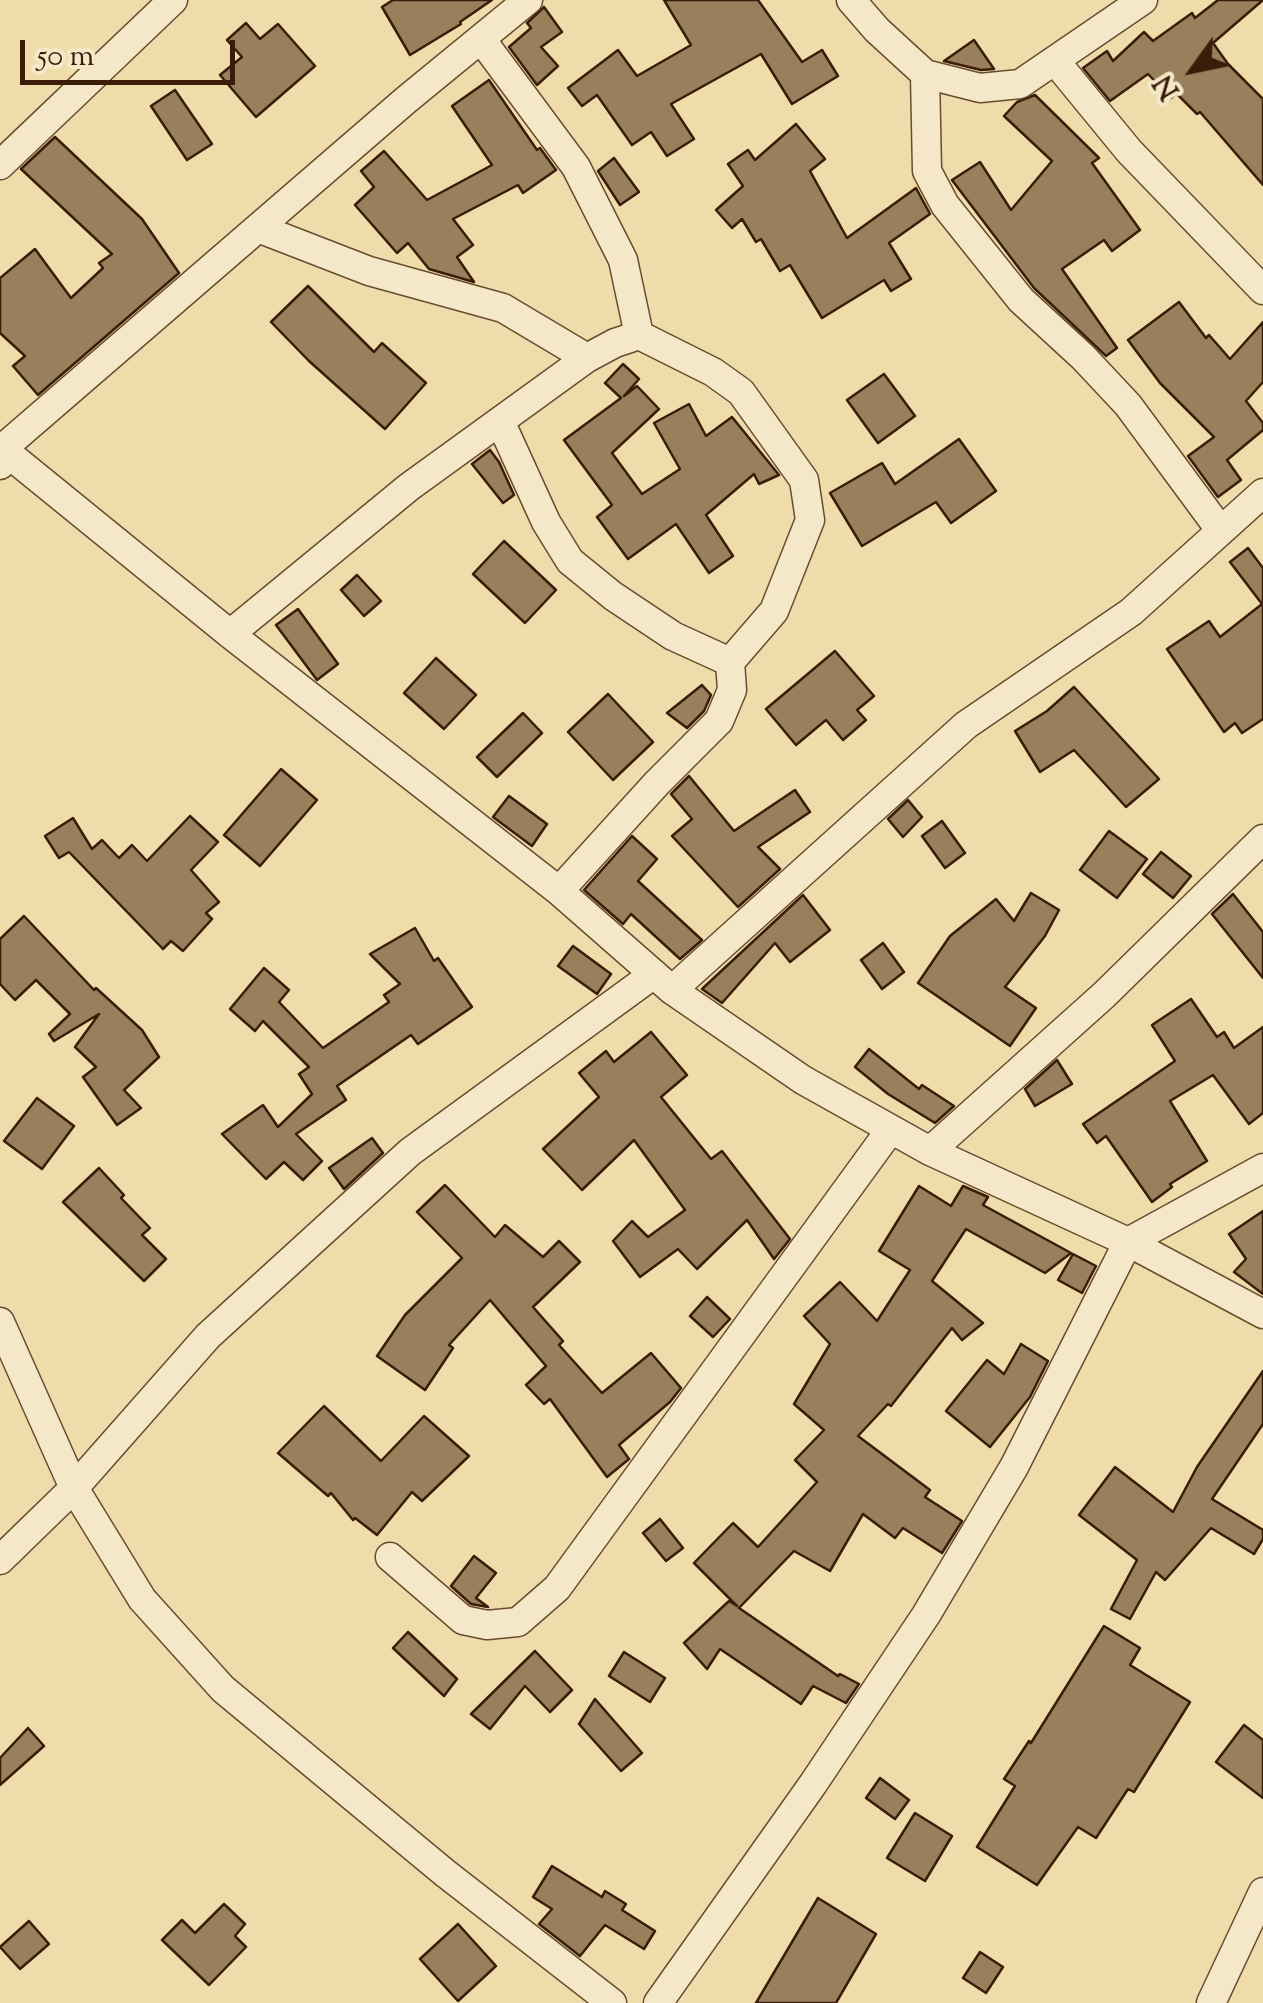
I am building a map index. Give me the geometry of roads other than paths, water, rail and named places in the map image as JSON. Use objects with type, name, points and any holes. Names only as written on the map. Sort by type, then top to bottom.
[{"type":"street","points":[[0,166],[173,0]]},
{"type":"street","points":[[528,0],[258,228],[1,454],[559,891],[663,982],[803,1080],[930,1150],[1128,1242],[1263,1314]]},
{"type":"street","points":[[851,0],[925,74],[980,88],[1020,84],[1143,0]]},
{"type":"street","points":[[480,38],[576,167],[623,260],[639,335]]},
{"type":"street","points":[[1056,62],[1128,150],[1263,290]]},
{"type":"street","points":[[925,74],[927,171],[945,205],[1021,300],[1128,405],[1221,531]]},
{"type":"street","points":[[258,228],[369,271],[503,308],[588,358]]},
{"type":"street","points":[[230,634],[409,488],[500,421],[588,358],[639,335]]},
{"type":"street","points":[[559,891],[719,721],[732,690],[730,662],[774,611],[810,520],[804,480],[741,392],[713,372],[639,335]]},
{"type":"street","points":[[500,421],[546,522],[570,560],[612,596],[672,636],[730,662]]},
{"type":"street","points":[[0,1560],[74,1488],[208,1336],[410,1152],[663,982],[966,725],[1132,612],[1263,493]]},
{"type":"street","points":[[930,1150],[1104,995],[1263,839]]},
{"type":"street","points":[[390,1557],[463,1620],[486,1626],[518,1622],[557,1588],[892,1129]]},
{"type":"street","points":[[658,2003],[813,1784],[926,1615],[1014,1466],[1128,1242],[1263,1168]]},
{"type":"street","points":[[0,1322],[74,1488],[142,1599],[223,1689],[445,1873],[612,2003]]},
{"type":"street","points":[[1211,2003],[1263,1892]]}]
